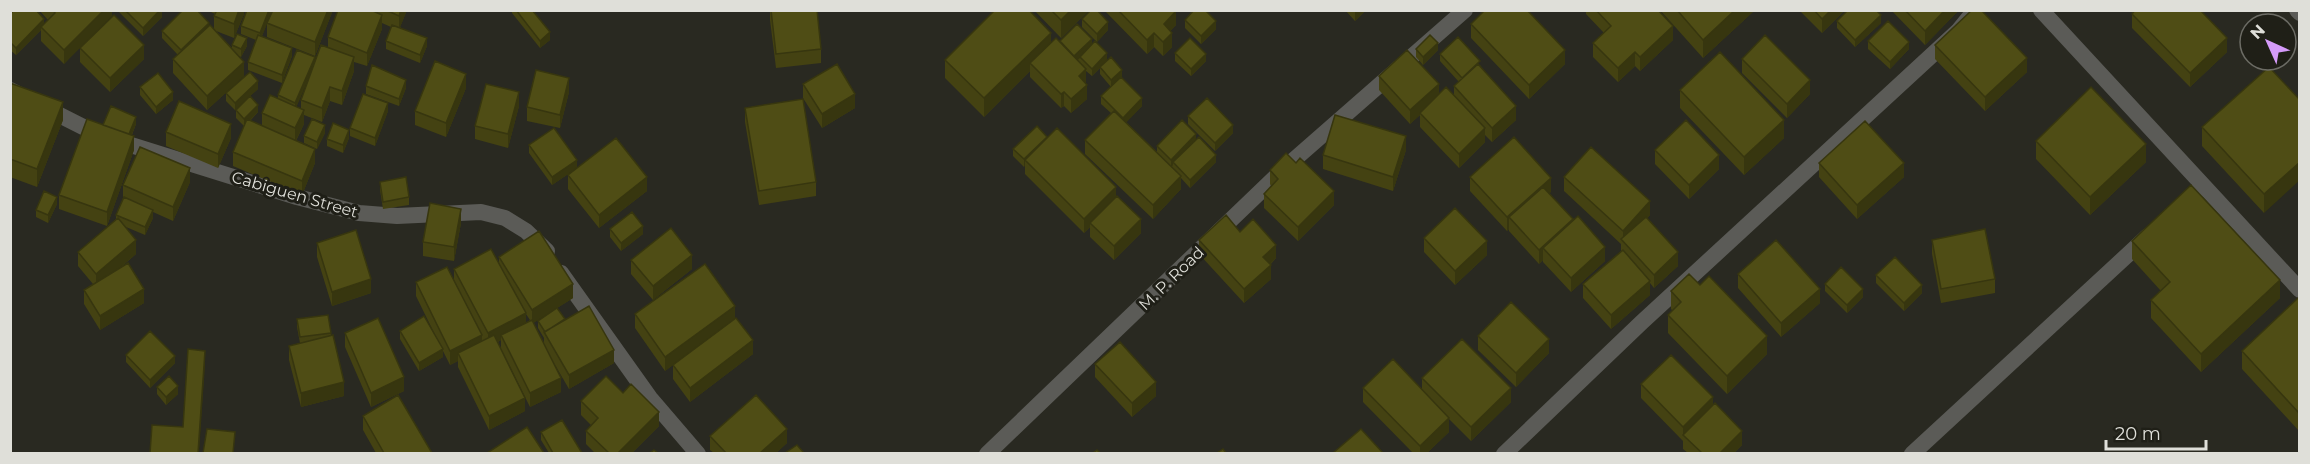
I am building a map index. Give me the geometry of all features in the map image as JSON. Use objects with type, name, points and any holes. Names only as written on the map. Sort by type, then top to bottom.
[{"type":"street","name":"M. P. Road","points":[[987,453],[1288,165],[1465,10]]},
{"type":"street","points":[[1504,453],[1642,322],[1958,31],[1975,10]]},
{"type":"street","points":[[2041,10],[2202,187],[2300,290]]},
{"type":"street","name":"Cabiguen Street","points":[[10,90],[99,135],[297,197],[359,213],[397,216],[481,212],[505,218],[526,231],[548,251],[564,278],[650,398],[698,453]]},
{"type":"street","points":[[1912,453],[2202,187]]},
{"type":"building","points":[[14,10],[36,10],[44,19],[16,48],[10,42],[10,14]]},
{"type":"building","points":[[53,10],[104,10],[64,50],[41,27],[55,13]]},
{"type":"building","points":[[125,10],[160,10],[143,28]]},
{"type":"building","points":[[183,10],[197,10],[209,23],[181,50],[162,31]]},
{"type":"building","points":[[217,10],[239,10],[234,24],[214,16]]},
{"type":"building","points":[[247,10],[269,10],[260,33],[241,26]]},
{"type":"building","points":[[273,10],[328,10],[315,42],[267,23]]},
{"type":"building","points":[[338,10],[371,10],[382,15],[367,53],[328,37]]},
{"type":"building","points":[[386,10],[401,10],[399,16]]},
{"type":"building","points":[[516,10],[532,10],[550,32],[540,41]]},
{"type":"building","points":[[771,10],[817,10],[821,49],[776,54]]},
{"type":"building","points":[[995,10],[1029,10],[1051,33],[984,98],[945,60]]},
{"type":"building","points":[[1051,10],[1071,10],[1061,20]]},
{"type":"building","points":[[1091,10],[1097,10],[1108,22],[1097,34],[1082,19]]},
{"type":"building","points":[[1118,10],[1175,10],[1164,24],[1172,33],[1163,42],[1154,33],[1147,40]]},
{"type":"building","points":[[1194,10],[1205,10],[1216,21],[1201,36],[1185,20]]},
{"type":"building","points":[[1485,10],[1527,10],[1565,50],[1529,85],[1471,24]]},
{"type":"building","points":[[1596,10],[1658,10],[1673,26],[1640,57],[1635,52],[1618,68],[1593,43],[1611,26]]},
{"type":"building","points":[[1677,10],[1735,10],[1703,40]]},
{"type":"building","points":[[1814,10],[1831,10],[1822,19]]},
{"type":"building","points":[[1848,10],[1876,10],[1881,15],[1855,40],[1837,21]]},
{"type":"building","points":[[1905,10],[1945,10],[1925,31]]},
{"type":"building","points":[[1972,10],[1981,10],[2027,58],[1985,97],[1935,45]]},
{"type":"building","points":[[2135,10],[2200,10],[2227,38],[2190,73],[2132,14]]},
{"type":"building","points":[[114,15],[144,45],[110,78],[80,48]]},
{"type":"building","points":[[1888,21],[1909,42],[1890,62],[1868,41]]},
{"type":"building","points":[[1077,24],[1092,39],[1074,56],[1060,41]]},
{"type":"building","points":[[210,25],[244,62],[207,96],[173,59]]},
{"type":"building","points":[[392,25],[427,38],[420,55],[386,41]]},
{"type":"building","points":[[237,34],[247,38],[241,49],[232,45]]},
{"type":"building","points":[[258,35],[292,48],[282,75],[248,62]]},
{"type":"building","points":[[1430,35],[1438,43],[1423,57],[1416,49]]},
{"type":"building","points":[[1765,35],[1810,80],[1787,104],[1742,59]]},
{"type":"building","points":[[1458,37],[1480,61],[1462,78],[1440,54]]},
{"type":"building","points":[[1056,38],[1086,69],[1079,76],[1087,85],[1071,99],[1064,92],[1061,94],[1030,63]]},
{"type":"building","points":[[1190,38],[1206,54],[1191,69],[1175,53]]},
{"type":"building","points":[[1095,41],[1107,53],[1092,69],[1080,57]]},
{"type":"building","points":[[321,45],[354,57],[342,91],[330,87],[322,108],[301,100]]},
{"type":"building","points":[[297,50],[315,57],[295,103],[278,95]]},
{"type":"building","points":[[1407,50],[1439,84],[1410,110],[1379,76]]},
{"type":"building","points":[[1720,52],[1784,120],[1744,157],[1680,90]]},
{"type":"building","points":[[1111,57],[1122,70],[1111,80],[1100,67]]},
{"type":"building","points":[[435,61],[466,74],[446,123],[415,111]]},
{"type":"building","points":[[837,64],[855,94],[822,114],[803,84]]},
{"type":"building","points":[[1478,64],[1516,106],[1492,128],[1454,86]]},
{"type":"building","points":[[372,65],[406,80],[399,99],[366,86]]},
{"type":"building","points":[[536,70],[569,78],[560,115],[527,107]]},
{"type":"building","points":[[250,72],[258,81],[235,103],[226,93]]},
{"type":"building","points":[[2263,72],[2274,72],[2300,100],[2300,162],[2264,194],[2202,127]]},
{"type":"building","points":[[158,73],[173,92],[156,107],[140,87]]},
{"type":"building","points":[[1121,77],[1142,98],[1123,118],[1101,96]]},
{"type":"building","points":[[10,83],[63,102],[37,169],[10,159]]},
{"type":"building","points":[[486,84],[519,92],[508,134],[475,126]]},
{"type":"building","points":[[1446,87],[1485,128],[1459,154],[1420,113]]},
{"type":"building","points":[[2091,87],[2146,144],[2090,197],[2036,141]]},
{"type":"building","points":[[363,94],[388,103],[375,138],[350,128]]},
{"type":"building","points":[[270,95],[304,110],[295,128],[262,113]]},
{"type":"building","points":[[250,96],[258,105],[244,119],[236,110]]},
{"type":"building","points":[[1207,98],[1233,125],[1215,143],[1188,116]]},
{"type":"building","points":[[803,99],[816,182],[759,191],[745,108]]},
{"type":"building","points":[[179,101],[231,124],[218,154],[166,132]]},
{"type":"building","points":[[111,106],[136,117],[129,134],[103,125]]},
{"type":"building","points":[[1114,111],[1181,176],[1153,205],[1085,140]]},
{"type":"building","points":[[1335,115],[1406,136],[1393,177],[1323,155]]},
{"type":"building","points":[[87,119],[134,136],[107,212],[59,195]]},
{"type":"building","points":[[247,119],[315,149],[302,181],[233,152]]},
{"type":"building","points":[[312,119],[325,125],[317,142],[304,136]]},
{"type":"building","points":[[1182,120],[1196,134],[1171,160],[1157,146]]},
{"type":"building","points":[[1686,120],[1719,155],[1689,185],[1655,150]]},
{"type":"building","points":[[1865,121],[1904,163],[1857,205],[1819,163]]},
{"type":"building","points":[[333,123],[349,130],[343,145],[327,139]]},
{"type":"building","points":[[1037,126],[1047,137],[1024,159],[1013,149]]},
{"type":"building","points":[[554,128],[577,160],[552,177],[529,145]]},
{"type":"building","points":[[1057,128],[1116,187],[1084,219],[1025,160]]},
{"type":"building","points":[[1199,137],[1216,155],[1190,180],[1173,162]]},
{"type":"building","points":[[1514,137],[1551,178],[1507,217],[1470,177]]},
{"type":"building","points":[[616,138],[647,177],[599,215],[568,175]]},
{"type":"building","points":[[140,147],[190,168],[173,207],[123,185]]},
{"type":"building","points":[[1591,147],[1650,201],[1623,231],[1564,177]]},
{"type":"building","points":[[1286,153],[1296,163],[1300,158],[1334,191],[1298,227],[1264,194],[1278,179],[1270,170]]},
{"type":"building","points":[[406,177],[409,197],[383,202],[380,182]]},
{"type":"building","points":[[2191,185],[2280,280],[2201,354],[2151,300],[2170,282],[2132,241]]},
{"type":"building","points":[[1543,187],[1573,219],[1539,250],[1509,217]]},
{"type":"building","points":[[44,191],[57,197],[48,215],[36,210]]},
{"type":"building","points":[[1117,196],[1141,219],[1114,246],[1090,223]]},
{"type":"building","points":[[124,197],[153,210],[145,227],[116,215]]},
{"type":"building","points":[[430,203],[461,209],[454,247],[423,242]]},
{"type":"building","points":[[1455,208],[1487,241],[1455,271],[1424,238]]},
{"type":"building","points":[[632,212],[643,226],[621,243],[610,229]]},
{"type":"building","points":[[1226,215],[1240,232],[1253,219],[1276,245],[1263,257],[1271,265],[1244,289],[1199,240]]},
{"type":"building","points":[[1578,216],[1605,247],[1571,278],[1543,248]]},
{"type":"building","points":[[1646,217],[1678,252],[1654,275],[1621,239]]},
{"type":"building","points":[[118,218],[136,240],[96,274],[78,252]]},
{"type":"building","points":[[671,228],[692,255],[653,286],[631,260]]},
{"type":"building","points":[[1985,229],[1995,279],[1941,289],[1932,240]]},
{"type":"building","points":[[356,230],[371,279],[332,292],[317,243]]},
{"type":"building","points":[[539,231],[573,284],[532,310],[499,257]]},
{"type":"building","points":[[1776,240],[1820,289],[1781,323],[1738,274]]},
{"type":"building","points":[[491,249],[526,313],[488,333],[454,269]]},
{"type":"building","points":[[1623,250],[1650,281],[1611,315],[1583,284]]},
{"type":"building","points":[[1895,257],[1922,285],[1904,303],[1876,275]]},
{"type":"building","points":[[128,263],[144,289],[100,316],[84,290]]},
{"type":"building","points":[[705,264],[735,306],[665,357],[635,314]]},
{"type":"building","points":[[447,267],[482,335],[450,351],[416,282]]},
{"type":"building","points":[[1841,267],[1863,289],[1847,305],[1825,284]]},
{"type":"building","points":[[1689,274],[1700,285],[1709,276],[1767,336],[1727,376],[1668,315],[1681,302],[1671,291]]},
{"type":"building","points":[[2298,298],[2300,300],[2299,413],[2242,351]]},
{"type":"building","points":[[1511,302],[1549,339],[1516,373],[1478,336]]},
{"type":"building","points":[[589,306],[614,350],[569,375],[544,332]]},
{"type":"building","points":[[557,308],[565,319],[545,332],[538,321]]},
{"type":"building","points":[[328,315],[331,333],[300,337],[297,319]]},
{"type":"building","points":[[424,316],[443,349],[419,363],[400,331]]},
{"type":"building","points":[[378,318],[404,377],[371,393],[345,333]]},
{"type":"building","points":[[736,318],[753,340],[690,388],[673,365]]},
{"type":"building","points":[[532,320],[561,378],[530,393],[501,335]]},
{"type":"building","points":[[150,331],[175,356],[150,380],[126,355]]},
{"type":"building","points":[[333,335],[344,382],[301,393],[289,346]]},
{"type":"building","points":[[494,335],[525,398],[489,416],[458,353]]},
{"type":"building","points":[[1462,339],[1511,388],[1471,427],[1422,378]]},
{"type":"building","points":[[1120,342],[1156,382],[1132,403],[1095,364]]},
{"type":"building","points":[[188,349],[205,351],[198,453],[150,453],[152,425],[183,427]]},
{"type":"building","points":[[1671,355],[1713,397],[1683,427],[1641,384]]},
{"type":"building","points":[[1393,359],[1449,418],[1420,446],[1363,388]]},
{"type":"building","points":[[169,376],[178,386],[166,397],[157,387]]},
{"type":"building","points":[[606,376],[623,393],[631,384],[659,412],[618,453],[609,453],[586,431],[598,418],[581,401]]},
{"type":"building","points":[[398,395],[432,453],[384,453],[363,416]]},
{"type":"building","points":[[756,395],[787,429],[760,453],[726,453],[710,436]]},
{"type":"building","points":[[1715,403],[1742,431],[1720,453],[1702,453],[1683,435]]},
{"type":"building","points":[[562,420],[582,453],[553,453],[541,432]]},
{"type":"building","points":[[527,427],[544,453],[487,453]]},
{"type":"building","points":[[207,429],[235,432],[233,453],[203,453]]},
{"type":"building","points":[[1361,429],[1383,453],[1333,453]]},
{"type":"building","points":[[797,445],[804,453],[785,453]]}]
